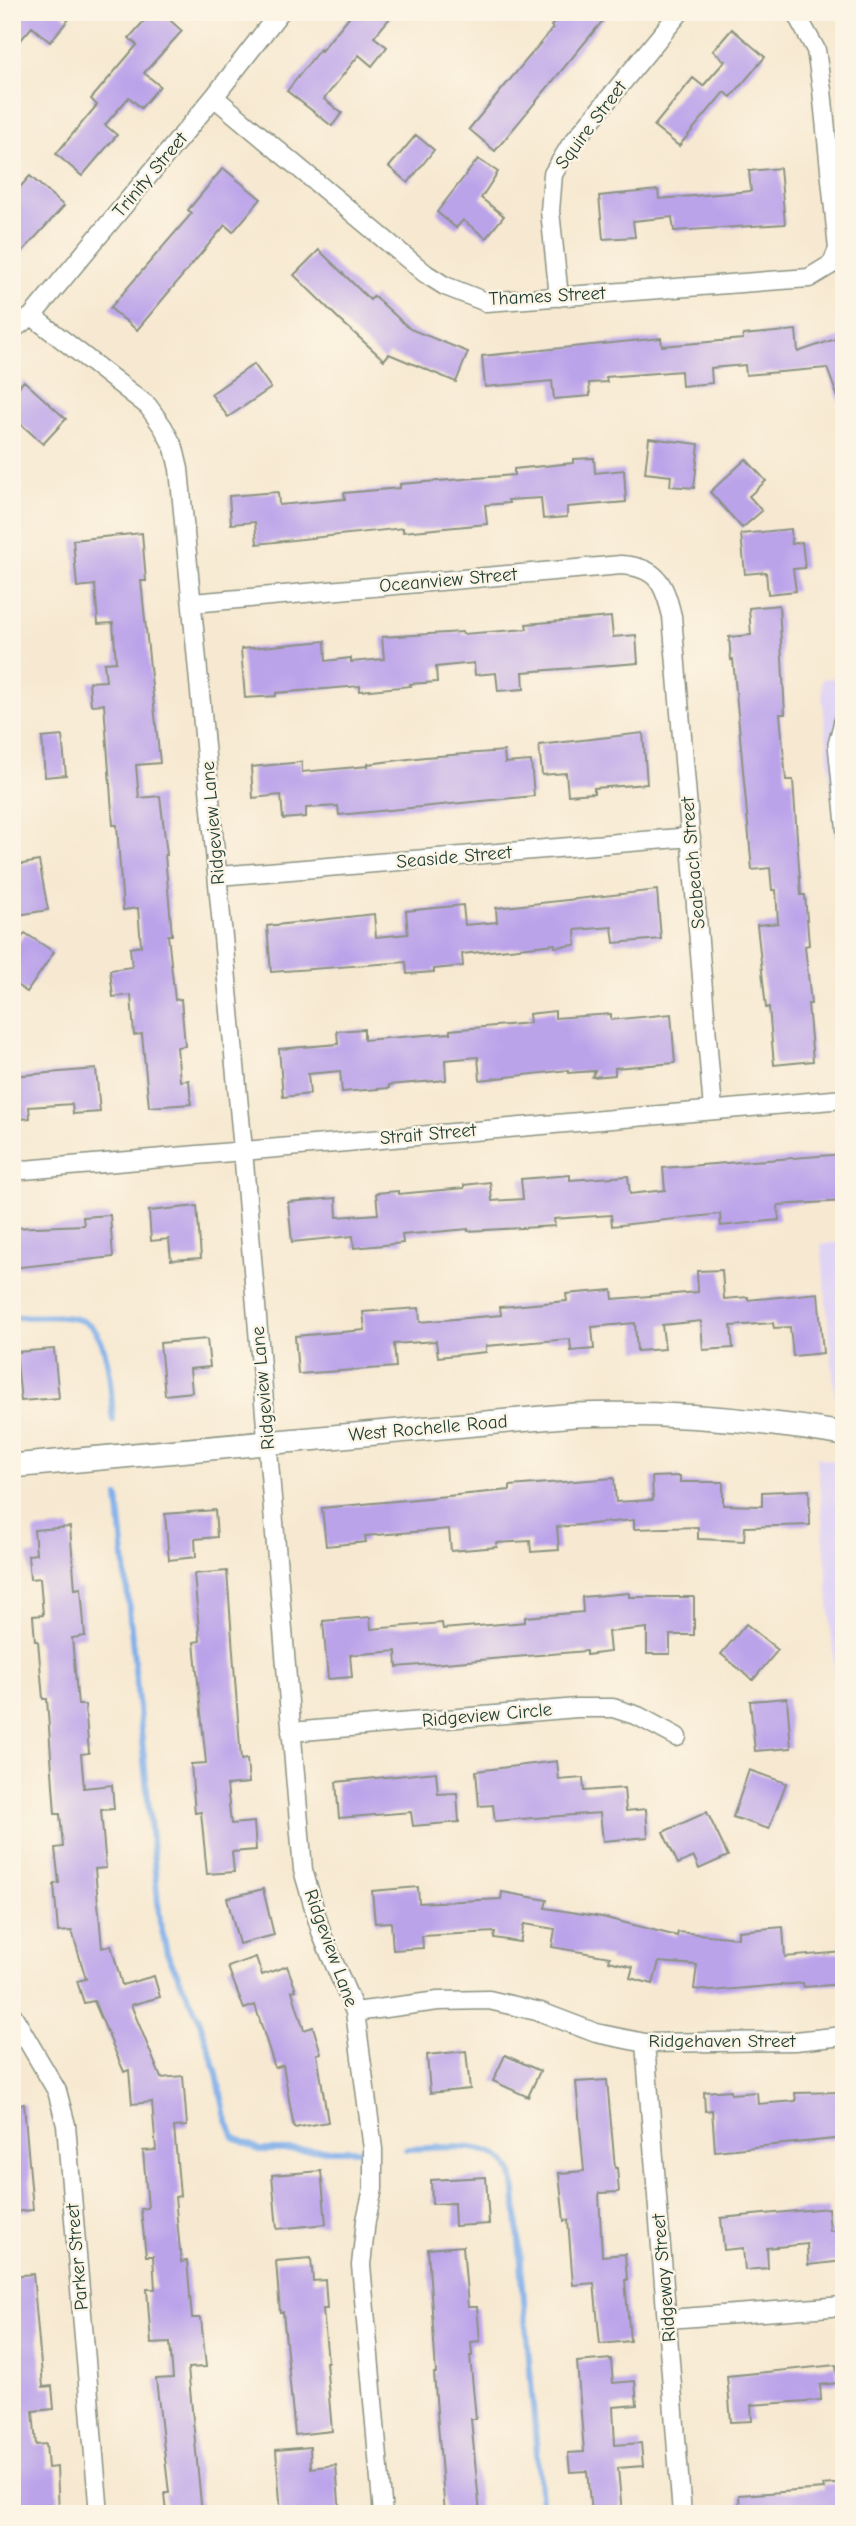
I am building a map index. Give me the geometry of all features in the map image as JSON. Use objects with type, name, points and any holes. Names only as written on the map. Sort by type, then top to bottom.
[{"type":"street","name":"Trinity Street","points":[[12,330],[32,316],[214,97],[280,12]]},
{"type":"street","name":"Squire Street","points":[[559,297],[550,211],[553,174],[570,146],[680,12]]},
{"type":"street","name":"Thames Street","points":[[214,97],[426,274],[444,286],[486,302],[809,278],[832,264],[838,249],[816,50],[795,12]]},
{"type":"street","name":"Ridgeview Lane","points":[[32,316],[148,406],[174,448],[179,469],[243,1150],[303,1871],[322,1935],[355,2012],[373,2149],[373,2189],[361,2265],[383,2514]]},
{"type":"street","name":"Oceanview Street","points":[[193,603],[621,565],[636,566],[656,575],[667,594],[672,616]]},
{"type":"street","name":"Seabeach Street","points":[[672,616],[713,1110]]},
{"type":"street","name":"Seaside Street","points":[[218,876],[691,837]]},
{"type":"street","name":"Strait Street","points":[[12,1171],[844,1099]]},
{"type":"street","name":"West Rochelle Road","points":[[12,1466],[575,1415],[630,1413],[697,1416],[796,1426],[844,1434]]},
{"type":"street","name":"Ridgeview Circle","points":[[291,1732],[577,1708],[613,1709],[638,1716],[677,1737]]},
{"type":"street","name":"Ridgehaven Street","points":[[355,2012],[438,2001],[489,2000],[541,2012],[596,2033],[645,2043],[795,2041],[844,2036]]},
{"type":"street","name":"Parker Street","points":[[12,2014],[57,2091],[66,2125],[99,2514]]},
{"type":"street","name":"Ridgeway Street","points":[[645,2043],[682,2514]]},
{"type":"street","points":[[668,2319],[844,2306]]},
{"type":"lane","points":[[844,701],[833,744],[844,855]]},
{"type":"shaded area","points":[[844,677],[844,931],[821,679]]},
{"type":"shaded area","points":[[844,1242],[844,1398],[835,1396],[821,1244]]},
{"type":"shaded area","points":[[817,1457],[844,1464],[844,1787]]},
{"type":"building","points":[[12,12],[60,12],[69,19],[50,42],[32,27],[12,50]]},
{"type":"building","points":[[152,12],[161,12],[182,31],[144,73],[160,86],[141,108],[129,97],[105,125],[117,135],[82,176],[56,154],[97,105],[91,99],[137,45],[129,38]]},
{"type":"building","points":[[353,12],[395,12],[374,37],[387,47],[372,66],[359,55],[324,99],[342,113],[332,126],[287,91]]},
{"type":"building","points":[[562,12],[610,12],[495,151],[469,129],[553,28],[551,26]]},
{"type":"building","points":[[732,29],[765,57],[731,97],[724,92],[679,146],[654,126],[693,78],[703,86],[725,61],[713,51]]},
{"type":"building","points":[[416,135],[434,150],[408,183],[389,167]]},
{"type":"building","points":[[478,159],[498,172],[481,198],[504,216],[486,238],[463,220],[456,228],[437,212]]},
{"type":"building","points":[[223,168],[261,199],[233,232],[225,225],[137,330],[110,308],[192,213],[188,210]]},
{"type":"building","points":[[780,168],[785,224],[674,231],[672,217],[633,221],[635,237],[603,239],[599,196],[658,190],[659,199],[751,191],[749,171]]},
{"type":"building","points":[[30,176],[64,206],[12,263],[12,196]]},
{"type":"building","points":[[319,250],[370,300],[374,296],[410,329],[468,352],[456,382],[389,354],[384,360],[341,321],[294,275]]},
{"type":"building","points":[[796,330],[798,352],[844,336],[844,409],[827,368],[746,375],[745,365],[711,368],[712,383],[682,386],[681,371],[606,377],[607,382],[589,383],[590,396],[554,399],[552,381],[485,387],[482,356],[661,338],[662,346],[743,339],[743,335]]},
{"type":"building","points":[[254,364],[271,388],[228,417],[211,394]]},
{"type":"building","points":[[24,381],[66,419],[43,444],[12,416],[12,394]]},
{"type":"building","points":[[649,438],[699,444],[694,488],[670,486],[671,476],[645,473]]},
{"type":"building","points":[[594,458],[595,473],[624,470],[626,502],[567,507],[567,517],[543,519],[541,498],[508,500],[509,503],[485,505],[487,524],[403,532],[403,528],[257,544],[255,522],[231,524],[229,496],[278,492],[279,505],[345,499],[344,493],[400,488],[400,484],[514,475],[514,469]]},
{"type":"building","points":[[746,459],[766,481],[749,496],[762,511],[742,528],[710,492]]},
{"type":"building","points":[[791,529],[792,544],[802,542],[805,568],[793,569],[796,591],[768,594],[766,572],[745,574],[741,534]]},
{"type":"building","points":[[142,533],[146,581],[141,581],[160,763],[136,765],[139,798],[160,796],[172,935],[168,935],[175,1000],[181,999],[185,1046],[177,1047],[180,1081],[189,1080],[191,1104],[149,1107],[142,1034],[134,1035],[131,995],[113,997],[110,970],[132,967],[130,948],[141,946],[138,908],[123,910],[117,825],[113,825],[104,704],[91,705],[89,682],[106,681],[104,663],[116,662],[113,623],[98,624],[95,585],[77,587],[73,540]]},
{"type":"building","points":[[779,605],[785,714],[780,714],[786,780],[793,780],[801,895],[805,895],[809,945],[805,946],[813,1061],[774,1065],[757,925],[778,923],[776,890],[772,890],[770,868],[752,870],[729,637],[751,635],[749,608]]},
{"type":"building","points":[[611,617],[613,637],[636,635],[638,663],[523,672],[524,689],[498,691],[496,673],[475,675],[474,663],[436,667],[437,682],[410,684],[411,686],[360,691],[360,686],[245,698],[241,649],[325,641],[326,661],[351,658],[351,662],[384,659],[382,637],[527,629],[526,624]]},
{"type":"building","points":[[643,733],[647,784],[594,788],[594,793],[568,795],[566,773],[542,775],[539,745]]},
{"type":"building","points":[[62,736],[66,775],[45,777],[42,738]]},
{"type":"building","points":[[504,751],[505,763],[531,761],[534,796],[339,815],[338,806],[306,808],[306,817],[283,819],[281,795],[253,798],[251,767],[302,762],[302,772],[425,757]]},
{"type":"building","points":[[39,861],[48,910],[12,916],[12,866]]},
{"type":"building","points":[[657,890],[661,939],[614,943],[612,927],[575,930],[576,945],[555,947],[555,944],[462,954],[463,966],[434,969],[434,972],[407,974],[406,962],[271,972],[267,926],[374,914],[376,937],[408,934],[406,911],[463,905],[465,925],[497,922],[496,908]]},
{"type":"building","points":[[25,933],[54,952],[27,992],[12,982],[12,952]]},
{"type":"building","points":[[555,1011],[555,1018],[611,1014],[611,1020],[671,1014],[675,1063],[615,1068],[615,1075],[592,1077],[595,1071],[568,1073],[568,1070],[480,1080],[478,1057],[445,1060],[446,1080],[389,1085],[389,1088],[342,1092],[340,1071],[308,1074],[310,1094],[283,1097],[279,1049],[338,1044],[337,1031],[364,1029],[364,1040],[450,1033],[450,1030],[530,1023],[529,1014]]},
{"type":"building","points":[[96,1069],[100,1112],[73,1114],[72,1104],[29,1107],[30,1118],[12,1120],[12,1076]]},
{"type":"building","points":[[844,1154],[844,1201],[778,1205],[779,1220],[721,1226],[720,1214],[612,1226],[611,1215],[554,1219],[555,1226],[468,1229],[402,1235],[403,1243],[354,1248],[353,1236],[292,1242],[288,1202],[336,1198],[337,1217],[378,1214],[376,1193],[398,1191],[398,1194],[464,1188],[464,1185],[490,1182],[492,1201],[523,1199],[521,1179],[570,1175],[570,1180],[628,1176],[630,1194],[665,1190],[663,1168]]},
{"type":"building","points":[[197,1206],[201,1258],[171,1260],[169,1239],[151,1241],[149,1211]]},
{"type":"building","points":[[110,1215],[113,1257],[12,1268],[12,1228],[84,1225],[83,1217]]},
{"type":"building","points":[[722,1270],[724,1299],[748,1297],[748,1300],[818,1293],[823,1353],[793,1356],[790,1327],[774,1328],[773,1323],[731,1326],[733,1348],[703,1350],[701,1321],[662,1325],[665,1349],[637,1351],[635,1323],[592,1327],[594,1349],[571,1351],[570,1339],[486,1346],[486,1352],[438,1357],[436,1341],[394,1344],[396,1367],[298,1374],[295,1336],[365,1330],[363,1312],[419,1308],[420,1322],[501,1315],[500,1307],[567,1301],[566,1294],[612,1290],[613,1299],[698,1292],[697,1271]]},
{"type":"building","points":[[207,1339],[210,1367],[190,1369],[192,1392],[165,1395],[160,1343]]},
{"type":"building","points":[[54,1349],[59,1398],[21,1401],[16,1352]]},
{"type":"building","points":[[680,1476],[680,1482],[723,1482],[723,1505],[762,1506],[762,1492],[809,1490],[810,1525],[745,1527],[744,1541],[698,1539],[698,1527],[634,1529],[634,1520],[557,1527],[559,1550],[531,1552],[530,1541],[496,1543],[497,1547],[451,1551],[449,1529],[365,1536],[366,1542],[326,1546],[322,1508],[510,1490],[510,1486],[614,1478],[616,1502],[653,1500],[652,1477]]},
{"type":"building","points":[[215,1510],[217,1537],[195,1539],[196,1557],[169,1560],[165,1514]]},
{"type":"building","points":[[70,1527],[75,1589],[81,1588],[85,1636],[72,1638],[78,1705],[85,1705],[89,1753],[81,1754],[84,1788],[112,1785],[114,1809],[101,1810],[106,1868],[95,1869],[102,1948],[111,1945],[122,1985],[154,1976],[160,1997],[131,2005],[161,2078],[183,2076],[187,2126],[174,2127],[180,2196],[175,2197],[181,2262],[187,2261],[192,2318],[201,2318],[206,2367],[188,2368],[202,2514],[167,2514],[165,2493],[169,2493],[156,2379],[173,2378],[170,2343],[151,2344],[147,2289],[155,2289],[153,2256],[146,2256],[141,2209],[148,2208],[143,2151],[156,2150],[152,2102],[132,2104],[129,2070],[124,2072],[94,2001],[84,2003],[77,1981],[86,1979],[72,1931],[58,1932],[54,1884],[59,1883],[55,1848],[63,1847],[60,1814],[55,1814],[47,1699],[43,1699],[38,1641],[35,1641],[33,1616],[43,1615],[40,1578],[30,1579],[28,1555],[36,1554],[34,1530]]},
{"type":"building","points":[[227,1571],[241,1760],[247,1759],[249,1783],[227,1785],[231,1824],[254,1822],[256,1850],[232,1852],[234,1872],[207,1874],[201,1812],[195,1813],[191,1764],[206,1763],[194,1642],[200,1641],[194,1574]]},
{"type":"building","points":[[629,1593],[629,1597],[694,1597],[694,1635],[670,1635],[670,1654],[647,1654],[647,1628],[608,1632],[610,1652],[586,1655],[586,1651],[397,1667],[396,1651],[350,1655],[352,1677],[328,1679],[323,1621],[370,1617],[371,1629],[442,1623],[443,1629],[525,1622],[525,1617],[583,1612],[582,1597]]},
{"type":"building","points":[[746,1624],[778,1650],[753,1680],[721,1654]]},
{"type":"building","points":[[787,1698],[791,1748],[755,1751],[750,1701]]},
{"type":"building","points":[[557,1761],[559,1780],[583,1778],[584,1791],[624,1788],[626,1811],[646,1809],[648,1837],[603,1841],[600,1813],[495,1821],[493,1805],[479,1806],[476,1771]]},
{"type":"building","points":[[749,1770],[786,1783],[769,1829],[733,1817]]},
{"type":"building","points":[[436,1772],[438,1794],[457,1793],[459,1822],[413,1826],[411,1812],[339,1818],[336,1782]]},
{"type":"building","points":[[707,1812],[728,1856],[699,1869],[694,1857],[678,1864],[663,1832]]},
{"type":"building","points":[[418,1887],[419,1903],[501,1899],[502,1892],[547,1900],[545,1908],[602,1917],[677,1936],[678,1932],[738,1938],[738,1931],[783,1927],[785,1957],[844,1952],[844,1984],[804,1987],[803,1983],[711,1991],[694,1989],[697,1965],[659,1962],[653,1984],[630,1978],[633,1967],[609,1961],[610,1957],[552,1947],[555,1929],[524,1924],[520,1942],[494,1938],[495,1932],[422,1936],[423,1948],[393,1950],[391,1922],[375,1923],[372,1891]]},
{"type":"building","points":[[263,1889],[274,1935],[239,1944],[227,1898]]},
{"type":"building","points":[[256,1957],[262,1975],[287,1966],[296,1990],[292,1991],[304,2030],[313,2027],[321,2053],[317,2054],[328,2122],[294,2128],[283,2065],[275,2068],[255,2005],[244,2009],[228,1967]]},
{"type":"building","points":[[466,2051],[470,2089],[430,2093],[427,2055]]},
{"type":"building","points":[[505,2055],[540,2071],[528,2097],[493,2081]]},
{"type":"building","points":[[607,2080],[619,2192],[599,2193],[602,2256],[625,2254],[630,2341],[600,2344],[594,2283],[573,2285],[568,2220],[564,2221],[559,2173],[584,2171],[576,2082]]},
{"type":"building","points":[[731,2090],[731,2094],[757,2092],[758,2104],[796,2101],[795,2093],[844,2092],[844,2138],[715,2151],[712,2110],[705,2111],[704,2092]]},
{"type":"building","points":[[12,2104],[24,2104],[33,2210],[12,2212]]},
{"type":"building","points":[[321,2171],[326,2224],[277,2229],[272,2175]]},
{"type":"building","points":[[486,2177],[489,2224],[455,2226],[454,2203],[432,2204],[431,2180]]},
{"type":"building","points":[[828,2208],[830,2231],[844,2230],[844,2261],[808,2265],[807,2244],[767,2248],[768,2268],[745,2270],[743,2248],[724,2250],[721,2218]]},
{"type":"building","points":[[463,2246],[468,2307],[477,2307],[480,2341],[471,2342],[470,2356],[476,2419],[471,2419],[480,2514],[445,2514],[428,2249]]},
{"type":"building","points":[[311,2258],[313,2281],[325,2280],[327,2309],[323,2309],[332,2431],[295,2435],[276,2261]]},
{"type":"building","points":[[33,2274],[43,2387],[52,2386],[54,2409],[33,2411],[36,2445],[46,2444],[48,2468],[57,2467],[59,2514],[19,2514],[12,2440],[12,2276]]},
{"type":"building","points":[[611,2359],[613,2383],[635,2381],[637,2405],[613,2407],[615,2445],[641,2443],[643,2466],[618,2468],[622,2514],[591,2514],[587,2471],[570,2472],[568,2453],[584,2452],[577,2362]]},
{"type":"building","points":[[836,2365],[838,2383],[820,2385],[821,2400],[751,2405],[752,2421],[731,2422],[727,2376]]},
{"type":"building","points":[[310,2447],[311,2468],[336,2465],[340,2514],[281,2514],[276,2450]]},
{"type":"building","points":[[844,2483],[844,2514],[740,2514],[739,2495],[824,2489],[823,2485]]},
{"type":"waterway","points":[[12,1317],[66,1317],[83,1321],[92,1327],[99,1337],[108,1365],[113,1420]]},
{"type":"waterway","points":[[118,1497],[160,1922],[167,1953],[198,2016],[216,2070],[226,2118],[234,2137],[259,2150],[360,2150]]},
{"type":"waterway","points":[[406,2149],[478,2149],[502,2159],[511,2171],[515,2191],[542,2514]]}]
